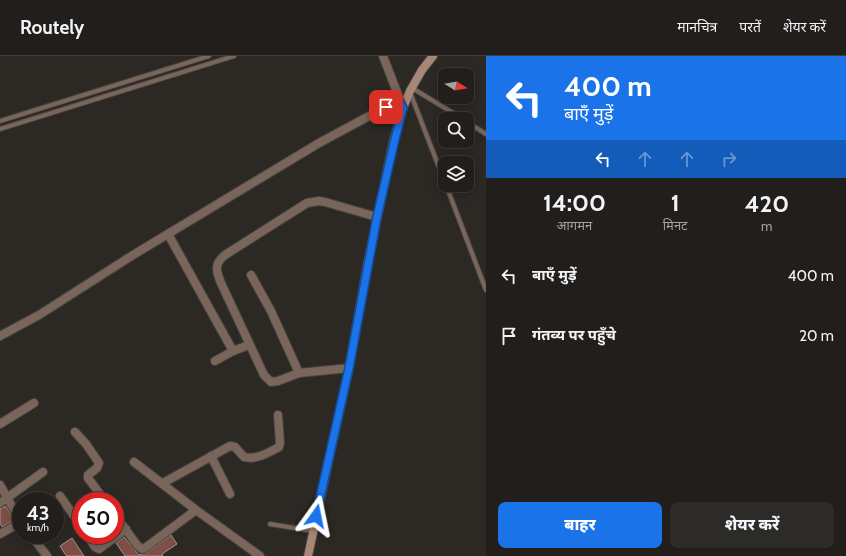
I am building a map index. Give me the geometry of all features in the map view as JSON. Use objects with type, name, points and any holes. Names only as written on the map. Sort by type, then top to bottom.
[{"type":"main road","points":[[308,556],[349,368],[377,217],[394,143],[401,104],[422,70],[433,56]]},
{"type":"street","points":[[0,336],[39,315],[70,294],[334,134],[401,104],[383,56]]},
{"type":"street","points":[[349,368],[299,373],[271,382],[264,375],[217,274],[218,260],[307,203],[319,201],[326,202],[377,217]]},
{"type":"street","points":[[168,234],[233,351]]},
{"type":"street","points":[[251,275],[272,311],[299,373]]},
{"type":"street","points":[[215,361],[249,344]]},
{"type":"street","points":[[0,424],[34,403]]},
{"type":"street","points":[[163,483],[232,445],[241,456],[252,458],[279,448],[278,415]]},
{"type":"street","points":[[75,432],[98,460],[98,466],[88,475],[88,478],[98,492]]},
{"type":"street","points":[[212,456],[230,494]]},
{"type":"street","points":[[134,462],[196,510],[260,556]]},
{"type":"street","points":[[0,504],[43,472]]},
{"type":"street","points":[[0,485],[21,522],[0,534]]},
{"type":"street","points":[[64,502],[72,513]]},
{"type":"street","points":[[124,526],[137,545],[142,549],[196,510]]},
{"type":"street","points":[[38,544],[47,556]]},
{"type":"street","points":[[93,544],[99,549],[106,544]]},
{"type":"lane","points":[[0,121],[209,56]]},
{"type":"lane","points":[[0,129],[234,56]]},
{"type":"lane","points":[[411,89],[451,112]]},
{"type":"lane","points":[[411,89],[438,164]]},
{"type":"lane","points":[[474,126],[486,134]]},
{"type":"lane","points":[[448,192],[486,290]]},
{"type":"lane","points":[[270,524],[313,531]]},
{"type":"building","points":[[6,506],[12,516],[12,521],[2,527],[0,523],[0,509]]},
{"type":"building","points":[[171,535],[177,544],[162,554],[163,556],[125,556],[117,544],[124,544],[124,537],[139,555],[148,552]]},
{"type":"building","points":[[72,538],[72,544],[76,544],[84,556],[67,556],[60,546]]},
{"type":"route","points":[[316,516],[349,368],[377,217],[403,108],[399,100],[386,107]]}]
